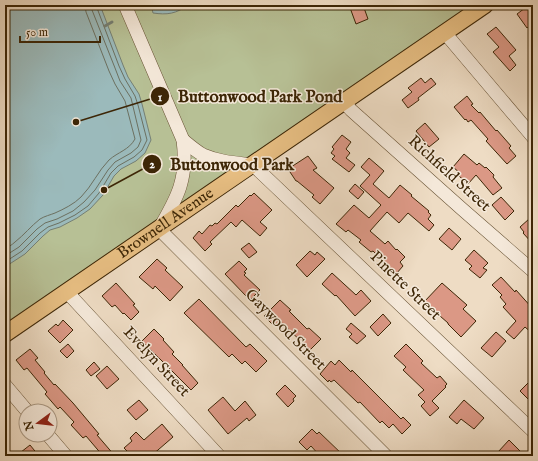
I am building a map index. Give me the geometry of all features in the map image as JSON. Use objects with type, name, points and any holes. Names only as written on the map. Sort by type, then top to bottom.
[{"type":"main road","name":"Brownell Avenue","points":[[5,334],[485,5]]},
{"type":"street","points":[[125,5],[183,140],[184,159],[182,180],[176,200],[159,229]]},
{"type":"street","points":[[445,33],[533,137]]},
{"type":"street","name":"Richfield Street","points":[[344,102],[351,110],[533,271]]},
{"type":"street","points":[[183,140],[202,154],[212,158],[253,165]]},
{"type":"street","name":"Pinette Street","points":[[253,165],[533,431]]},
{"type":"street","name":"Gaywood Street","points":[[159,229],[386,456]]},
{"type":"street","name":"Evelyn Street","points":[[67,292],[219,456]]},
{"type":"street","points":[[5,385],[20,403]]},
{"type":"street","points":[[55,443],[66,456]]},
{"type":"green space","points":[[5,5],[474,5],[5,326]]},
{"type":"water","points":[[5,5],[100,5],[128,77],[139,94],[151,140],[145,153],[136,161],[121,169],[114,176],[103,195],[90,209],[60,227],[50,230],[25,254],[5,266]]},
{"type":"water","points":[[153,5],[188,5],[175,12],[163,14],[153,13]]},
{"type":"building","points":[[349,5],[363,5],[368,19],[356,24]]},
{"type":"building","points":[[529,5],[533,5],[533,23],[527,28],[517,14]]},
{"type":"building","points":[[496,27],[516,50],[509,56],[516,65],[510,71],[493,52],[499,47],[487,34]]},
{"type":"building","points":[[421,78],[425,83],[431,78],[436,84],[408,108],[402,100],[412,92],[408,88]]},
{"type":"building","points":[[467,96],[473,104],[471,105],[479,113],[480,112],[511,146],[509,148],[516,156],[507,164],[486,141],[488,139],[471,120],[468,122],[466,119],[465,120],[454,107]]},
{"type":"building","points":[[425,123],[439,139],[429,147],[416,131]]},
{"type":"building","points":[[342,135],[351,142],[346,149],[350,153],[346,158],[355,165],[349,172],[332,159],[335,156],[331,153],[334,149],[332,147]]},
{"type":"building","points":[[464,154],[477,165],[479,163],[485,168],[486,167],[494,175],[493,177],[502,188],[493,195],[476,175],[468,184],[459,176],[461,174],[453,167]]},
{"type":"building","points":[[308,156],[317,168],[313,170],[334,188],[320,204],[312,197],[314,195],[296,181],[288,169]]},
{"type":"building","points":[[369,158],[384,171],[373,184],[389,198],[400,185],[429,211],[428,212],[431,215],[428,219],[434,225],[429,231],[408,213],[399,223],[387,212],[370,231],[385,244],[388,241],[405,257],[400,262],[403,266],[396,274],[373,251],[371,252],[359,242],[361,240],[348,230],[346,232],[336,224],[354,205],[369,218],[381,205],[360,186],[370,175],[361,167]]},
{"type":"building","points":[[355,184],[364,192],[358,199],[349,191]]},
{"type":"building","points":[[254,193],[272,210],[260,222],[267,228],[260,236],[242,220],[236,227],[231,222],[210,242],[212,244],[205,251],[193,238],[199,231],[202,234],[210,225],[212,226],[215,223],[217,224],[236,205],[238,207]]},
{"type":"building","points":[[501,197],[514,211],[505,220],[492,205]]},
{"type":"building","points":[[529,219],[533,222],[533,244],[523,233],[524,232],[520,227]]},
{"type":"building","points":[[449,228],[461,239],[452,250],[439,239]]},
{"type":"building","points":[[249,243],[257,252],[249,258],[241,249]]},
{"type":"building","points":[[474,250],[488,263],[483,268],[487,270],[480,278],[469,269],[472,266],[465,260]]},
{"type":"building","points":[[310,251],[315,255],[317,252],[325,259],[307,277],[296,265]]},
{"type":"building","points":[[157,259],[167,268],[165,270],[183,287],[170,301],[155,286],[153,289],[139,277]]},
{"type":"building","points":[[239,261],[247,269],[244,272],[246,273],[244,275],[260,290],[251,299],[247,295],[246,296],[225,274]]},
{"type":"building","points":[[332,273],[356,295],[361,290],[371,301],[355,316],[336,295],[335,296],[322,284]]},
{"type":"building","points":[[501,277],[515,292],[516,290],[533,309],[533,334],[525,327],[514,339],[506,332],[516,321],[503,307],[506,304],[500,297],[502,295],[492,285]]},
{"type":"building","points":[[116,283],[135,304],[133,305],[139,312],[131,320],[115,305],[112,307],[102,296]]},
{"type":"building","points":[[442,283],[467,305],[463,309],[476,321],[461,337],[448,323],[424,302]]},
{"type":"building","points":[[199,299],[246,347],[250,344],[267,361],[256,372],[245,361],[242,364],[232,354],[229,357],[184,313]]},
{"type":"building","points":[[280,300],[291,310],[289,311],[307,329],[309,328],[321,339],[310,350],[280,321],[276,325],[273,325],[264,316]]},
{"type":"building","points":[[383,314],[391,323],[378,336],[370,327]]},
{"type":"building","points":[[63,320],[73,330],[60,343],[48,331],[56,324],[58,326]]},
{"type":"building","points":[[351,323],[366,336],[357,344],[349,337],[352,334],[346,329]]},
{"type":"building","points":[[154,329],[174,352],[172,354],[198,383],[191,390],[142,341]]},
{"type":"building","points":[[496,332],[506,341],[492,357],[481,348]]},
{"type":"building","points":[[68,344],[74,351],[67,358],[60,351]]},
{"type":"building","points":[[406,344],[423,361],[421,363],[437,378],[440,376],[447,384],[445,386],[446,387],[432,401],[439,408],[430,416],[421,406],[425,402],[418,395],[424,390],[403,370],[406,367],[394,356]]},
{"type":"building","points":[[30,349],[38,358],[35,360],[45,372],[44,373],[73,403],[115,456],[103,456],[86,436],[83,438],[71,425],[74,422],[60,407],[58,409],[58,403],[53,403],[45,394],[47,392],[27,368],[24,370],[16,360]]},
{"type":"building","points":[[339,360],[351,372],[352,370],[401,419],[403,417],[411,425],[402,434],[393,424],[389,428],[382,421],[380,423],[360,402],[358,403],[334,380],[331,382],[329,380],[328,382],[320,374],[331,361],[335,365]]},
{"type":"building","points":[[94,362],[100,369],[91,376],[86,370]]},
{"type":"building","points":[[107,366],[119,379],[107,389],[96,376]]},
{"type":"building","points":[[533,378],[533,404],[520,391]]},
{"type":"building","points":[[285,385],[296,396],[293,399],[294,401],[288,407],[276,394]]},
{"type":"building","points":[[223,397],[235,411],[245,401],[256,415],[249,421],[247,418],[228,434],[208,410]]},
{"type":"building","points":[[139,400],[148,410],[136,420],[127,410]]},
{"type":"building","points":[[464,400],[484,418],[474,429],[461,419],[457,424],[449,417]]},
{"type":"building","points":[[162,424],[173,437],[151,456],[132,456],[124,448],[132,441],[130,438],[136,432],[144,440]]},
{"type":"building","points":[[312,429],[317,434],[319,432],[344,456],[320,456],[311,446],[307,450],[299,442]]},
{"type":"building","points":[[509,440],[525,456],[502,456],[498,452]]},
{"type":"building","points":[[30,445],[39,456],[16,456]]},
{"type":"waterway","points":[[105,26],[112,22]]},
{"type":"place","name":"Buttonwood Park Pond","points":[[76,122]]},
{"type":"place","name":"Buttonwood Park","points":[[104,190]]}]
